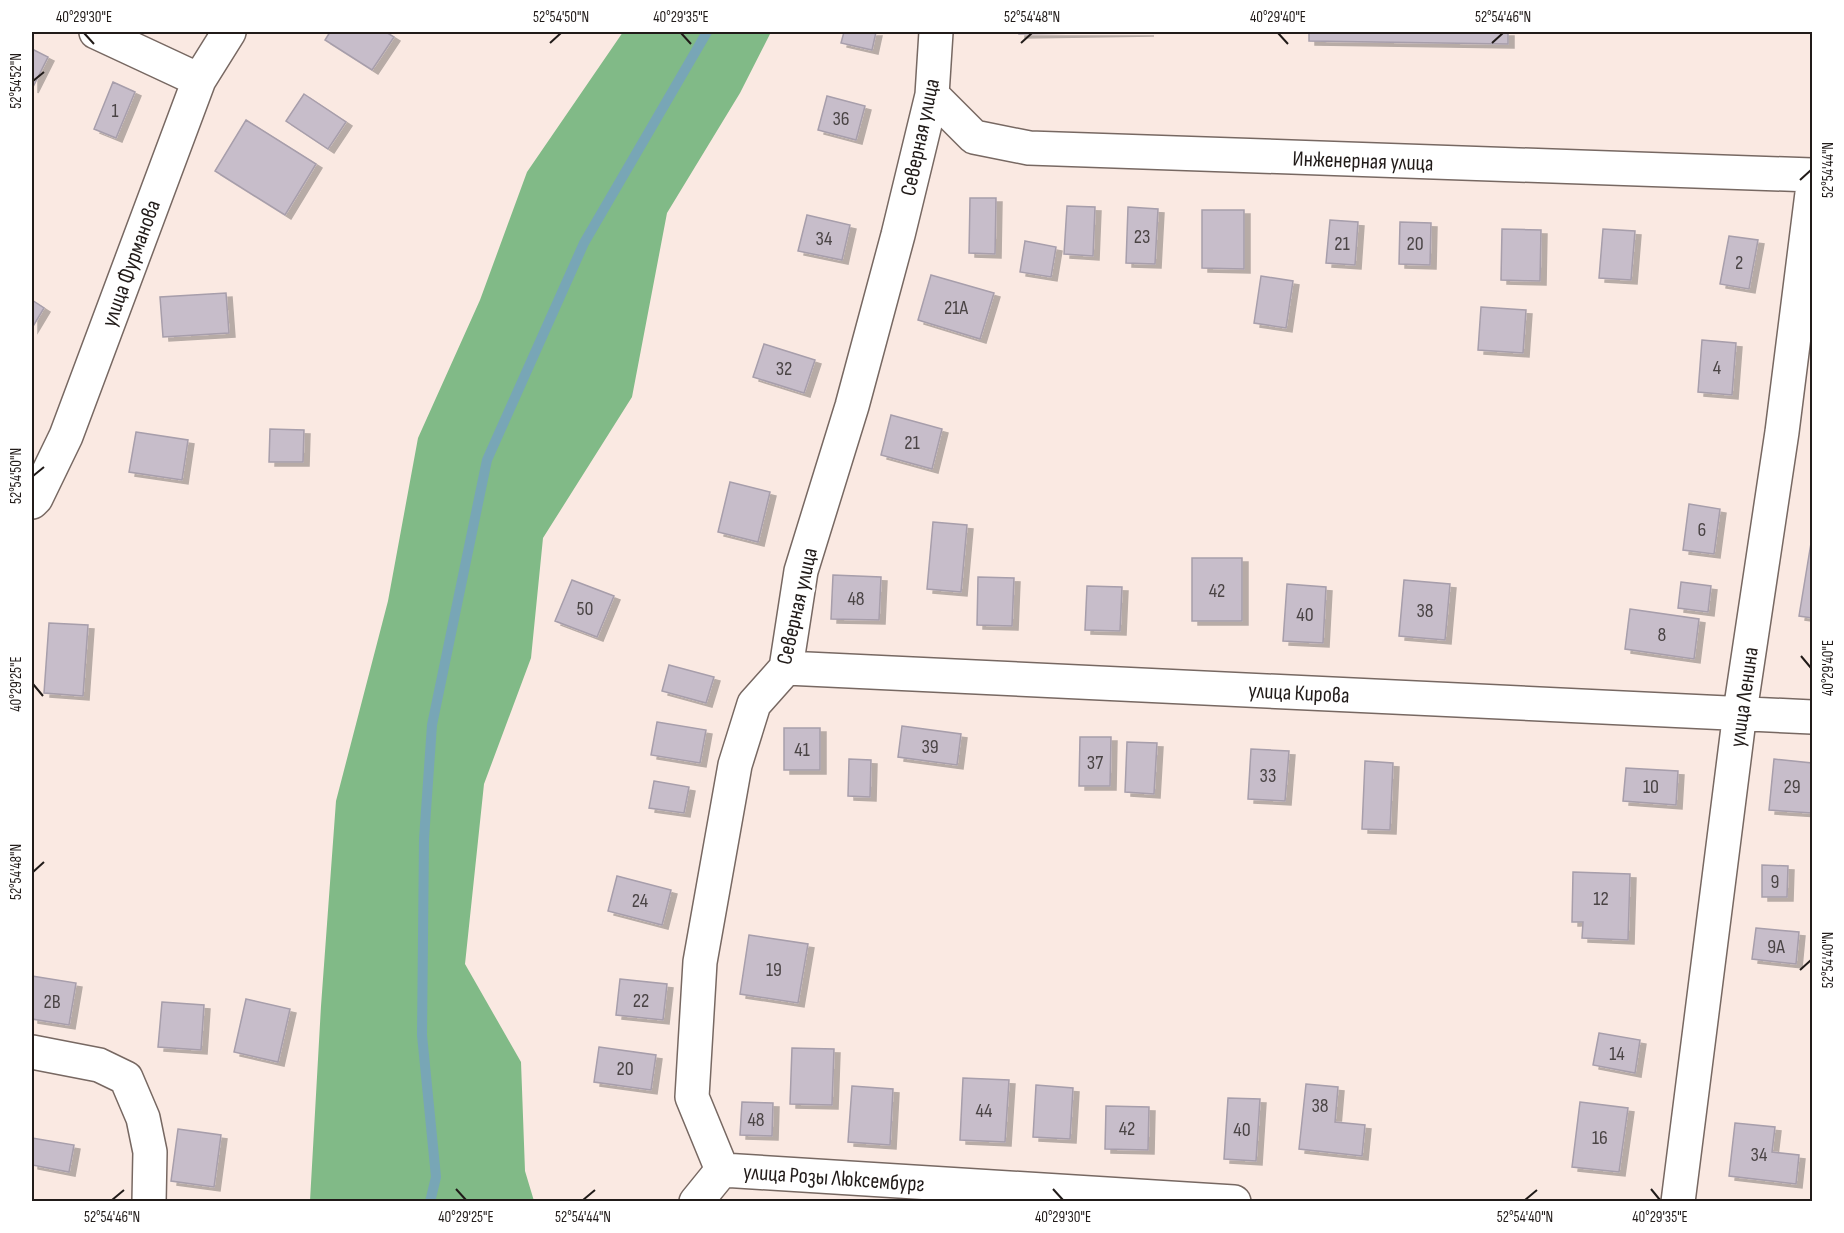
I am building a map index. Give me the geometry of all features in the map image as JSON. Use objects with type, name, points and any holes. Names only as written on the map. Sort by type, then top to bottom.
[{"type":"street","points":[[96,32],[199,80]]},
{"type":"street","name":"улица Фурманова","points":[[34,500],[66,436],[199,80],[229,32]]},
{"type":"street","name":"Северная улица","points":[[722,1170],[692,1097],[700,962],[735,765],[754,704],[786,668],[801,571],[852,406],[898,235],[932,95],[936,32]]},
{"type":"street","name":"Инженерная улица","points":[[932,95],[974,137],[1029,148],[1812,176]]},
{"type":"street","name":"улица Ленина","points":[[1678,1202],[1740,712],[1782,432],[1812,193]]},
{"type":"street","name":"улица Кирова","points":[[786,668],[1812,717]]},
{"type":"street","points":[[32,1052],[99,1065],[126,1078],[143,1118],[150,1152],[149,1202]]},
{"type":"street","points":[[696,1202],[722,1170]]},
{"type":"street","name":"улица Розы Люксембург","points":[[722,1170],[1234,1202]]},
{"type":"green space","points":[[623,32],[771,32],[740,93],[667,213],[632,397],[543,538],[531,658],[484,784],[465,964],[521,1062],[525,1171],[534,1201],[310,1201],[336,801],[388,601],[418,438],[480,300],[527,172]]},
{"type":"building","points":[[330,32],[386,32],[394,37],[372,70],[325,40]]},
{"type":"building","points":[[844,32],[876,32],[872,50],[841,43]]},
{"type":"building","points":[[1019,32],[1148,32],[1019,34]]},
{"type":"building","points":[[1309,32],[1508,32],[1508,44],[1309,41]]},
{"type":"building","points":[[32,49],[48,57],[32,89]]},
{"type":"building","points":[[113,82],[135,92],[116,138],[94,129]]},
{"type":"building","points":[[304,94],[346,122],[328,149],[286,121]]},
{"type":"building","points":[[827,96],[865,106],[856,140],[818,130]]},
{"type":"building","points":[[246,120],[316,164],[285,215],[215,171]]},
{"type":"building","points":[[970,198],[996,198],[995,254],[969,253]]},
{"type":"building","points":[[1067,206],[1095,207],[1093,256],[1064,254]]},
{"type":"building","points":[[1128,207],[1158,209],[1155,264],[1126,263]]},
{"type":"building","points":[[1202,210],[1244,210],[1244,269],[1202,268]]},
{"type":"building","points":[[807,215],[850,225],[842,260],[798,251]]},
{"type":"building","points":[[1330,220],[1358,222],[1355,265],[1326,263]]},
{"type":"building","points":[[1400,222],[1431,223],[1430,265],[1399,264]]},
{"type":"building","points":[[1502,229],[1541,230],[1540,281],[1501,280]]},
{"type":"building","points":[[1603,229],[1635,231],[1631,280],[1599,278]]},
{"type":"building","points":[[1729,236],[1758,240],[1749,289],[1720,284]]},
{"type":"building","points":[[1025,241],[1056,247],[1051,277],[1020,272]]},
{"type":"building","points":[[931,275],[994,293],[980,339],[918,320]]},
{"type":"building","points":[[1261,276],[1293,281],[1286,328],[1254,323]]},
{"type":"building","points":[[226,293],[229,333],[163,337],[160,297]]},
{"type":"building","points":[[32,300],[44,308],[32,328]]},
{"type":"building","points":[[1481,307],[1526,310],[1523,353],[1478,350]]},
{"type":"building","points":[[1702,340],[1736,343],[1732,395],[1698,392]]},
{"type":"building","points":[[764,344],[815,360],[804,393],[753,377]]},
{"type":"building","points":[[891,415],[942,429],[932,469],[881,455]]},
{"type":"building","points":[[270,429],[304,430],[303,462],[269,462]]},
{"type":"building","points":[[136,432],[188,440],[182,480],[129,472]]},
{"type":"building","points":[[730,482],[770,492],[758,542],[718,532]]},
{"type":"building","points":[[1689,504],[1720,509],[1714,554],[1683,550]]},
{"type":"building","points":[[933,522],[967,525],[961,592],[927,589]]},
{"type":"building","points":[[1812,537],[1812,618],[1799,616]]},
{"type":"building","points":[[1192,558],[1242,558],[1242,621],[1192,621]]},
{"type":"building","points":[[833,575],[881,577],[879,620],[831,619]]},
{"type":"building","points":[[978,577],[1014,578],[1012,626],[977,625]]},
{"type":"building","points":[[572,580],[614,596],[597,637],[555,621]]},
{"type":"building","points":[[1404,580],[1450,584],[1445,640],[1399,636]]},
{"type":"building","points":[[1681,582],[1711,586],[1708,612],[1678,608]]},
{"type":"building","points":[[1287,584],[1326,587],[1323,643],[1283,641]]},
{"type":"building","points":[[1087,586],[1122,587],[1120,631],[1085,630]]},
{"type":"building","points":[[1630,609],[1699,619],[1694,659],[1625,649]]},
{"type":"building","points":[[49,623],[88,625],[83,696],[44,693]]},
{"type":"building","points":[[669,665],[714,677],[706,703],[662,691]]},
{"type":"building","points":[[657,722],[706,730],[700,763],[651,755]]},
{"type":"building","points":[[902,726],[961,734],[957,765],[898,757]]},
{"type":"building","points":[[784,728],[820,728],[820,770],[784,770]]},
{"type":"building","points":[[1080,737],[1111,737],[1110,786],[1079,786]]},
{"type":"building","points":[[1127,742],[1157,743],[1154,794],[1125,792]]},
{"type":"building","points":[[1251,749],[1289,751],[1285,801],[1248,799]]},
{"type":"building","points":[[849,759],[871,760],[870,797],[848,796]]},
{"type":"building","points":[[1774,759],[1812,763],[1812,813],[1769,810]]},
{"type":"building","points":[[1365,761],[1393,763],[1390,830],[1362,829]]},
{"type":"building","points":[[1626,768],[1678,771],[1676,805],[1623,801]]},
{"type":"building","points":[[654,781],[689,787],[684,813],[649,808]]},
{"type":"building","points":[[1762,865],[1788,866],[1787,897],[1762,897]]},
{"type":"building","points":[[1573,872],[1630,874],[1628,940],[1582,938],[1583,922],[1572,922]]},
{"type":"building","points":[[617,876],[671,890],[662,925],[608,911]]},
{"type":"building","points":[[1756,928],[1799,932],[1796,964],[1752,959]]},
{"type":"building","points":[[749,935],[808,944],[798,1003],[740,994]]},
{"type":"building","points":[[32,976],[76,983],[69,1025],[32,1019]]},
{"type":"building","points":[[620,979],[667,984],[663,1020],[616,1015]]},
{"type":"building","points":[[246,999],[290,1009],[278,1062],[234,1052]]},
{"type":"building","points":[[162,1002],[204,1005],[201,1050],[158,1047]]},
{"type":"building","points":[[1599,1033],[1640,1040],[1635,1073],[1593,1065]]},
{"type":"building","points":[[599,1047],[656,1055],[651,1090],[594,1082]]},
{"type":"building","points":[[792,1048],[834,1049],[832,1105],[790,1104]]},
{"type":"building","points":[[963,1078],[1009,1080],[1005,1142],[960,1140]]},
{"type":"building","points":[[1306,1084],[1338,1087],[1335,1122],[1365,1125],[1362,1156],[1299,1149]]},
{"type":"building","points":[[1036,1085],[1073,1088],[1070,1139],[1033,1137]]},
{"type":"building","points":[[852,1086],[893,1089],[890,1145],[848,1142]]},
{"type":"building","points":[[1228,1098],[1260,1099],[1256,1161],[1224,1159]]},
{"type":"building","points":[[742,1102],[773,1103],[772,1136],[740,1135]]},
{"type":"building","points":[[1580,1102],[1628,1108],[1619,1172],[1572,1167]]},
{"type":"building","points":[[1106,1106],[1149,1107],[1148,1150],[1105,1149]]},
{"type":"building","points":[[1735,1123],[1775,1127],[1772,1152],[1799,1155],[1796,1184],[1729,1176]]},
{"type":"building","points":[[178,1129],[221,1135],[214,1187],[171,1181]]},
{"type":"building","points":[[32,1138],[74,1145],[69,1172],[32,1165]]},
{"type":"waterway","points":[[430,1202],[436,1177],[422,1035],[424,839],[432,725],[487,460],[584,243],[707,32]]}]
